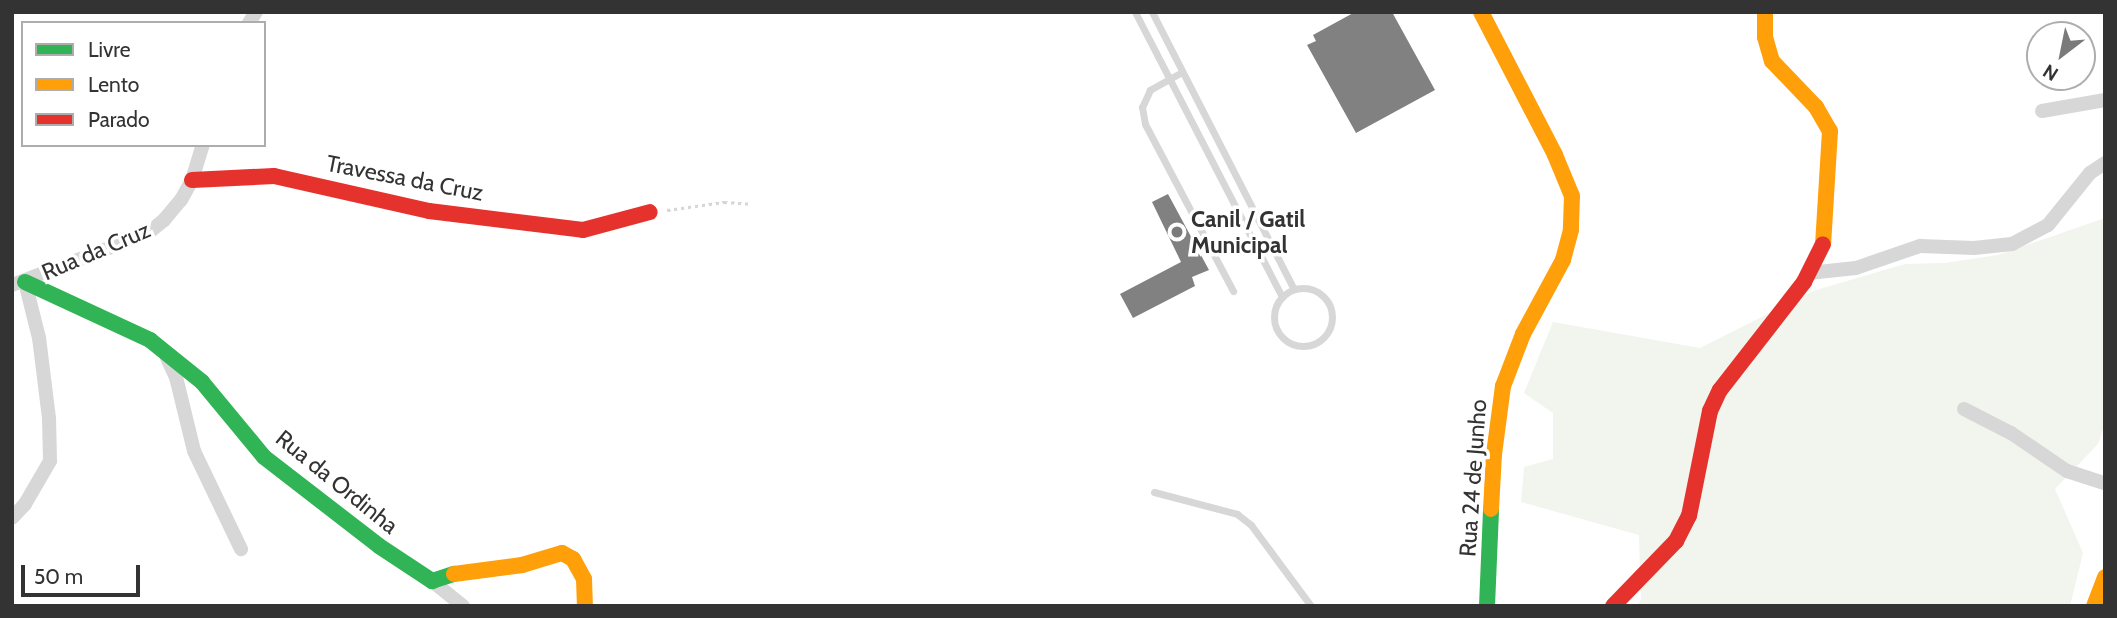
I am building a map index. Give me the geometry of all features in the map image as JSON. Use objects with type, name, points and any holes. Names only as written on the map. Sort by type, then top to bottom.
[{"type":"street","name":"Rua 24 de Junho","points":[[1481,12],[1555,155],[1572,196],[1571,230],[1563,260],[1523,334],[1503,386],[1494,454],[1488,606]]},
{"type":"street","points":[[1613,606],[1676,541],[1689,516],[1710,411],[1720,390],[1809,273],[1823,243],[1831,151],[1830,131],[1816,107],[1772,61],[1765,37],[1765,12]]},
{"type":"street","points":[[2042,111],[2105,100]]},
{"type":"street","name":"Rua da Cruz","points":[[12,518],[25,505],[50,461],[49,418],[40,338],[19,284],[148,233],[164,220],[192,180],[202,147]]},
{"type":"street","points":[[1809,273],[1856,268],[1920,246],[1974,248],[2012,244],[2048,225],[2090,173],[2105,163]]},
{"type":"street","name":"Travessa da Cruz","points":[[192,180],[274,176],[429,211],[583,230],[650,212]]},
{"type":"street","name":"Rua da Ordinha","points":[[19,284],[116,322],[163,350],[202,382],[264,457],[379,546],[432,581]]},
{"type":"street","points":[[163,350],[176,377],[194,451],[241,549]]},
{"type":"street","points":[[1964,409],[2011,433],[2067,471],[2105,483]]},
{"type":"street","points":[[432,581],[460,572],[522,565],[562,552],[573,559],[584,579],[585,606]]},
{"type":"street","points":[[2094,606],[2105,577]]},
{"type":"street","points":[[432,581],[463,606]]},
{"type":"lane","points":[[1135,12],[1282,297]]},
{"type":"lane","points":[[1152,12],[1294,289]]},
{"type":"lane","points":[[1182,72],[1150,90],[1142,107],[1145,124],[1233,291]]},
{"type":"lane","points":[[1294,289],[1314,290],[1328,303],[1331,322],[1322,339],[1304,346],[1294,345],[1279,333],[1274,314],[1282,297],[1294,289]]},
{"type":"lane","points":[[1154,492],[1237,514],[1251,525],[1311,606]]},
{"type":"path","points":[[650,212],[724,202],[750,204]]},
{"type":"shaded area","points":[[2105,218],[2105,423],[2098,444],[2055,489],[2083,553],[2070,606],[1637,606],[1641,600],[1639,535],[1521,502],[1524,467],[1553,459],[1553,413],[1524,393],[1553,322],[1700,348],[1813,291],[1905,264],[1945,263],[1998,255]]},
{"type":"building","points":[[1355,12],[1392,12],[1435,90],[1356,133],[1307,45],[1316,41],[1313,35]]},
{"type":"building","name":"Canil / Gatil Municipal","points":[[1168,194],[1209,270],[1192,277],[1195,286],[1133,318],[1120,294],[1181,262],[1152,202]]},
{"type":"traffic: fast","points":[[25,282],[150,340],[202,382],[264,457],[379,546],[432,581],[454,574]]},
{"type":"traffic: fast","points":[[1487,606],[1491,509]]},
{"type":"traffic: slow","points":[[1481,12],[1555,155],[1572,196],[1571,230],[1563,260],[1523,334],[1503,386],[1494,454],[1491,509]]},
{"type":"traffic: slow","points":[[1765,12],[1765,37],[1772,61],[1816,107],[1830,131],[1823,244]]},
{"type":"traffic: slow","points":[[454,574],[522,565],[562,553],[573,559],[584,579],[585,606]]},
{"type":"traffic: slow","points":[[2094,606],[2105,577]]},
{"type":"traffic: jam","points":[[192,180],[274,176],[429,211],[583,230],[650,212]]},
{"type":"traffic: jam","points":[[1613,606],[1676,541],[1689,516],[1710,411],[1720,390],[1804,282],[1823,244]]},
{"type":"place","name":"Canil / Gatil Municipal","points":[[1177,232]]}]
